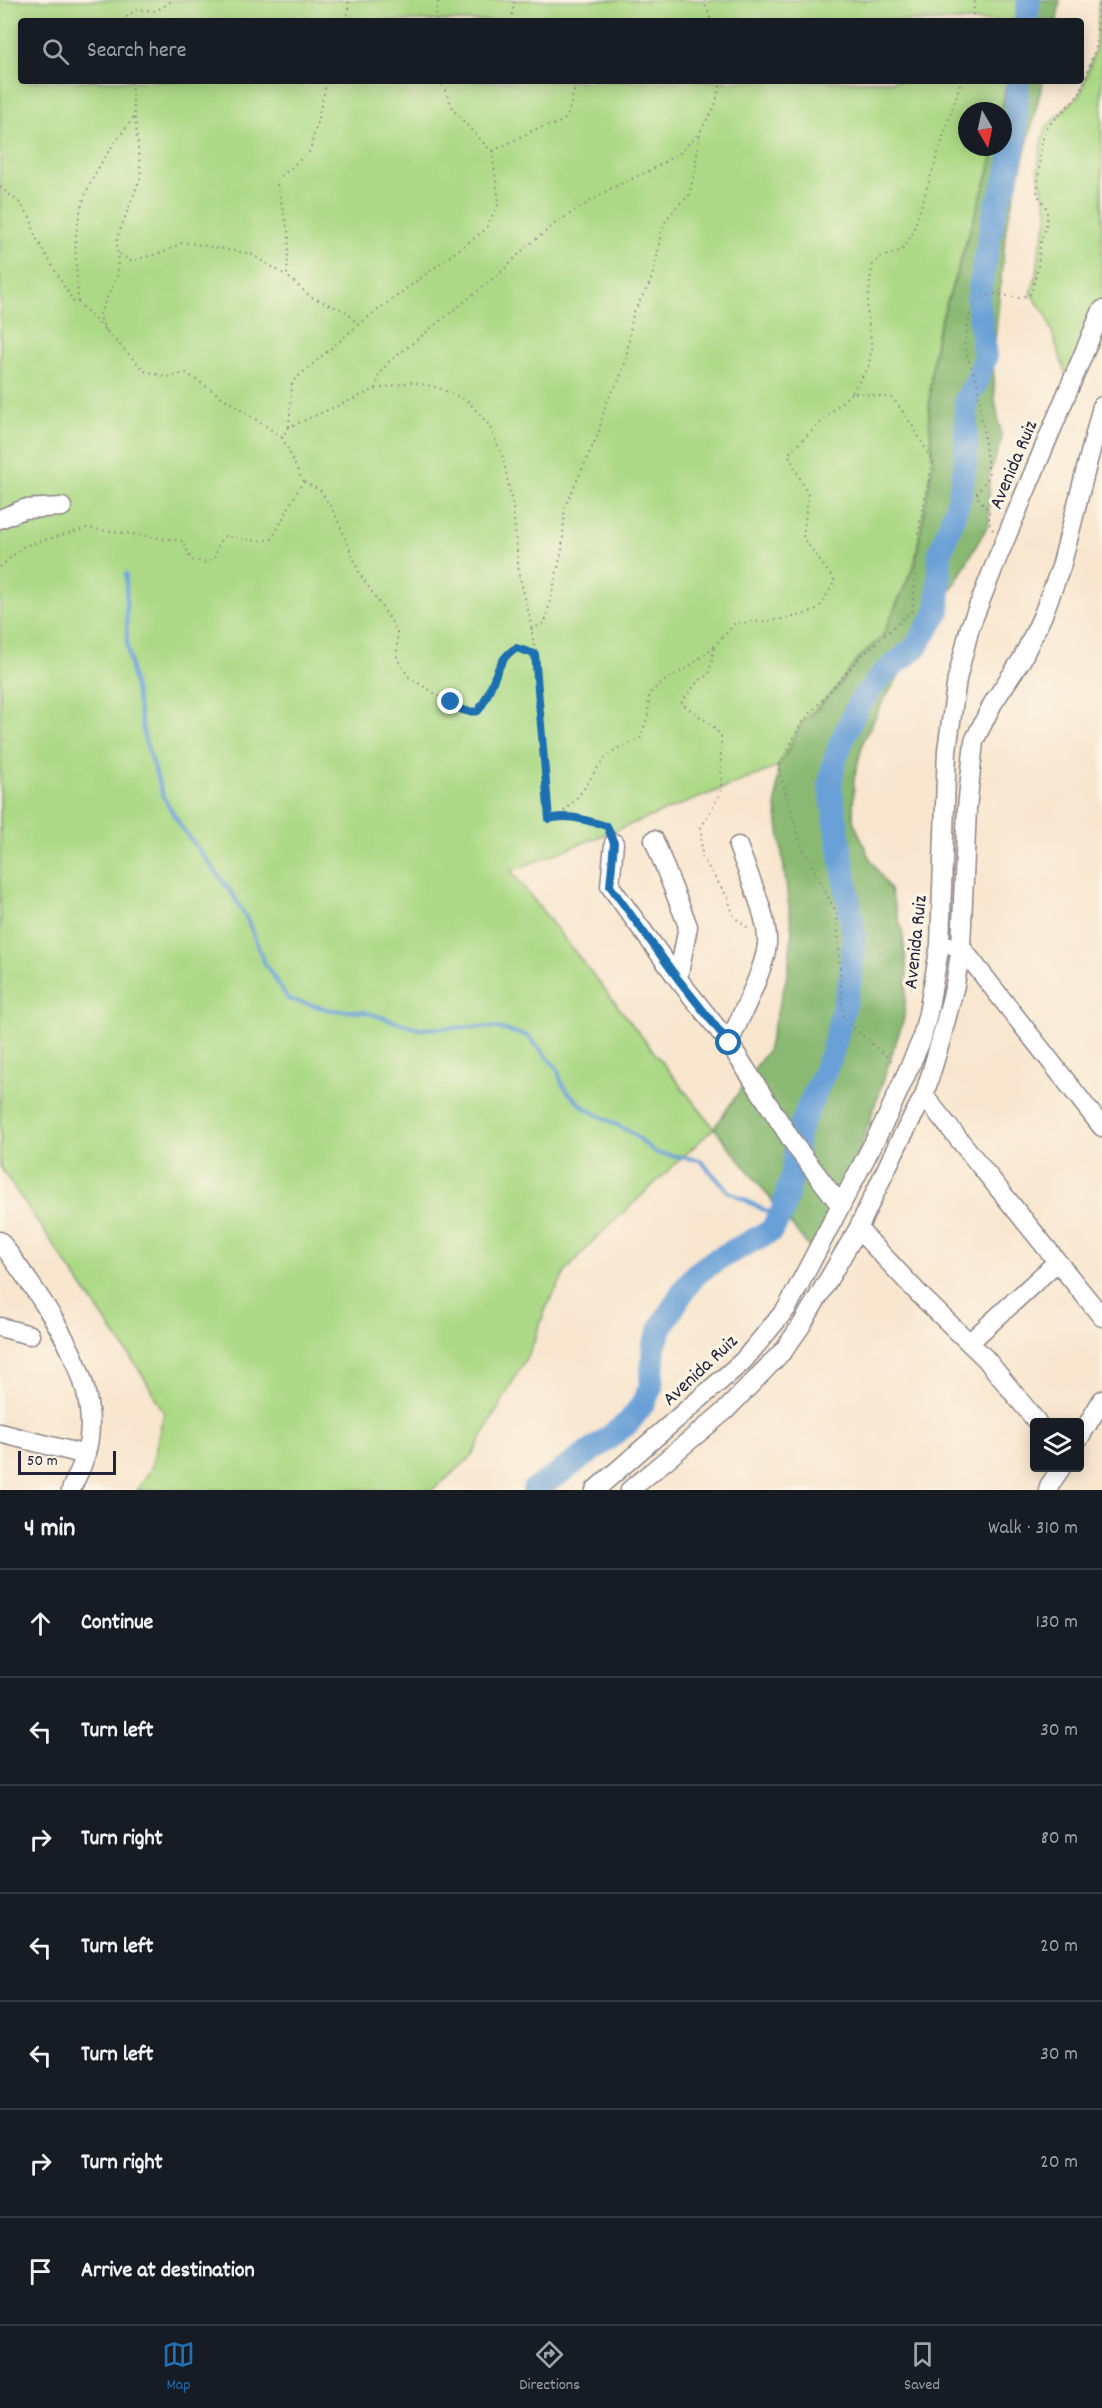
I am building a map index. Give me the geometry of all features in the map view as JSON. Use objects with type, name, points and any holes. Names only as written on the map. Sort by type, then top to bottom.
[{"type":"street","name":"Avenida Ruiz","points":[[595,1490],[743,1361],[769,1332],[802,1282],[887,1117],[921,1041],[940,945],[947,750],[952,704],[970,627],[996,559],[1102,310]]},
{"type":"street","points":[[620,1470],[632,1488],[726,1410],[784,1350],[801,1326],[858,1229],[898,1144],[924,1096],[955,985],[961,947],[967,808],[974,741],[993,703],[1022,659],[1042,617],[1061,567],[1102,406]]},
{"type":"street","points":[[0,519],[24,508],[62,507]]},
{"type":"street","points":[[654,840],[688,926],[678,979]]},
{"type":"street","points":[[614,843],[610,886],[678,979],[729,1043],[796,1148],[841,1206]]},
{"type":"street","points":[[729,1043],[763,962],[768,943],[765,921],[738,846]]},
{"type":"street","points":[[940,945],[961,947],[1102,1127]]},
{"type":"street","points":[[924,1096],[1102,1317]]},
{"type":"street","points":[[858,1229],[921,1296],[970,1342],[1035,1418]]},
{"type":"street","points":[[0,1241],[60,1327],[85,1388],[90,1425],[86,1455],[70,1490]]},
{"type":"street","points":[[970,1342],[1057,1262]]},
{"type":"street","points":[[0,1328],[30,1335]]},
{"type":"street","points":[[1084,1430],[1102,1400]]},
{"type":"street","points":[[0,1433],[86,1455]]},
{"type":"street","points":[[1049,1490],[1058,1472]]},
{"type":"path","points":[[126,18],[136,9],[155,11],[174,0]]},
{"type":"path","points":[[347,18],[349,0]]},
{"type":"path","points":[[436,18],[439,0]]},
{"type":"path","points":[[512,18],[515,0]]},
{"type":"path","points":[[704,0],[710,18]]},
{"type":"path","points":[[972,18],[975,0]]},
{"type":"path","points":[[1084,82],[1096,47],[1099,0]]},
{"type":"path","points":[[108,334],[99,315],[118,274],[117,238],[141,176],[131,84]]},
{"type":"path","points":[[287,276],[289,235],[276,181],[310,151],[326,84]]},
{"type":"path","points":[[289,428],[292,382],[358,325],[485,230],[499,203],[492,152],[454,111],[442,84]]},
{"type":"path","points":[[492,152],[538,128],[564,120],[568,114],[576,84]]},
{"type":"path","points":[[376,388],[379,375],[389,362],[500,273],[524,249],[549,229],[610,189],[681,152],[700,132],[715,106],[721,84]]},
{"type":"path","points":[[561,816],[591,780],[607,755],[640,739],[648,716],[649,694],[660,683],[688,667],[714,648],[735,623],[769,621],[807,613],[820,607],[835,580],[803,538],[808,495],[788,454],[852,392],[868,368],[872,348],[867,309],[872,266],[880,257],[901,251],[912,236],[960,84]]},
{"type":"path","points":[[996,536],[989,523],[989,511],[976,495],[989,476],[977,381],[964,348],[970,315],[978,298],[996,294],[1019,298],[1031,294],[1047,222],[1047,209],[1037,194],[1041,146],[1046,128],[1080,94],[1083,84]]},
{"type":"path","points":[[78,302],[76,228],[87,186],[104,156],[136,115]]},
{"type":"path","points":[[531,628],[545,623],[562,550],[565,507],[598,434],[606,404],[619,380],[626,360],[633,313],[650,283],[661,232],[666,220],[689,196],[700,132]]},
{"type":"path","points":[[0,187],[21,204],[31,219],[35,236],[74,303],[78,302],[145,371],[167,377],[186,373],[282,437],[303,481],[321,491],[336,516],[360,574],[397,630],[397,659],[409,677],[459,710],[469,713],[478,711],[487,698],[501,661],[507,653],[516,648],[535,654]]},
{"type":"path","points":[[119,253],[130,261],[164,252],[184,242],[251,254],[287,276],[311,297],[347,312],[358,325]]},
{"type":"path","points":[[282,437],[289,428],[376,388],[411,382],[436,387],[467,400],[489,425],[502,458],[513,507],[519,574],[535,654],[549,819],[561,816],[580,818],[607,826],[614,843]]},
{"type":"path","points":[[852,392],[893,398],[912,425],[933,462],[920,523],[912,611],[859,658],[802,723],[778,767],[801,844],[837,914],[843,1017],[900,1068]]},
{"type":"path","points":[[0,567],[24,546],[87,528],[183,541],[191,560],[207,563],[214,558],[219,542],[225,536],[256,541],[272,539],[303,481]]},
{"type":"path","points":[[714,648],[709,675],[698,681],[681,704],[712,725],[722,736],[721,792],[701,828],[702,857],[728,898],[734,917],[768,943]]},
{"type":"green space","points":[[0,0],[1024,0],[1021,18],[18,18],[18,84],[1006,84],[1003,102],[958,102],[958,156],[992,156],[937,333],[931,375],[929,415],[933,462],[915,563],[882,637],[859,658],[833,692],[802,723],[778,767],[511,871],[714,1128],[595,1239],[566,1271],[546,1308],[532,1347],[471,1457],[433,1490],[137,1490],[151,1469],[164,1413],[142,1374],[0,1167]]},
{"type":"green space","points":[[1024,0],[1060,0],[1057,18],[1021,18]]},
{"type":"green space","points":[[1099,0],[1102,0],[1102,352],[1070,388],[1047,316],[1031,294],[1047,222],[1047,209],[1038,172],[1046,128],[1080,94],[1096,47]]},
{"type":"green space","points":[[1006,84],[1042,84],[1006,227],[993,361],[995,400],[1002,439],[989,476],[989,523],[929,629],[884,700],[864,739],[854,779],[853,820],[869,857],[890,890],[902,930],[907,971],[904,1018],[841,1206],[817,1257],[714,1128],[767,1051],[788,972],[792,931],[776,807],[778,767],[802,723],[833,692],[859,658],[882,637],[915,563],[933,462],[929,415],[931,374],[937,334],[992,156],[1012,156],[1012,102],[1003,102]]},
{"type":"waterway","points":[[1026,18],[1029,0]]},
{"type":"waterway","points":[[534,1490],[593,1450],[629,1422],[642,1405],[651,1387],[654,1345],[662,1326],[683,1291],[696,1274],[714,1261],[771,1231],[782,1213],[793,1172],[798,1132],[832,1054],[851,977],[854,935],[830,785],[834,763],[858,705],[883,674],[915,648],[938,612],[940,553],[959,500],[966,460],[966,400],[977,381],[985,358],[978,298],[994,213],[1008,175],[1016,136],[1017,84]]},
{"type":"waterway","points":[[126,574],[127,642],[132,675],[145,740],[164,798],[182,828],[232,893],[248,921],[264,962],[288,999],[331,1010],[365,1012],[419,1029],[497,1028],[528,1036],[557,1068],[562,1084],[569,1093],[585,1108],[632,1133],[656,1153],[700,1160],[728,1191],[766,1211],[782,1213]]},
{"type":"route","points":[[451,702],[459,710],[469,713],[478,711],[484,704],[501,661],[507,653],[516,648],[535,654],[549,819],[561,816],[580,818],[607,826],[614,843],[610,886],[678,979],[729,1043]]}]
